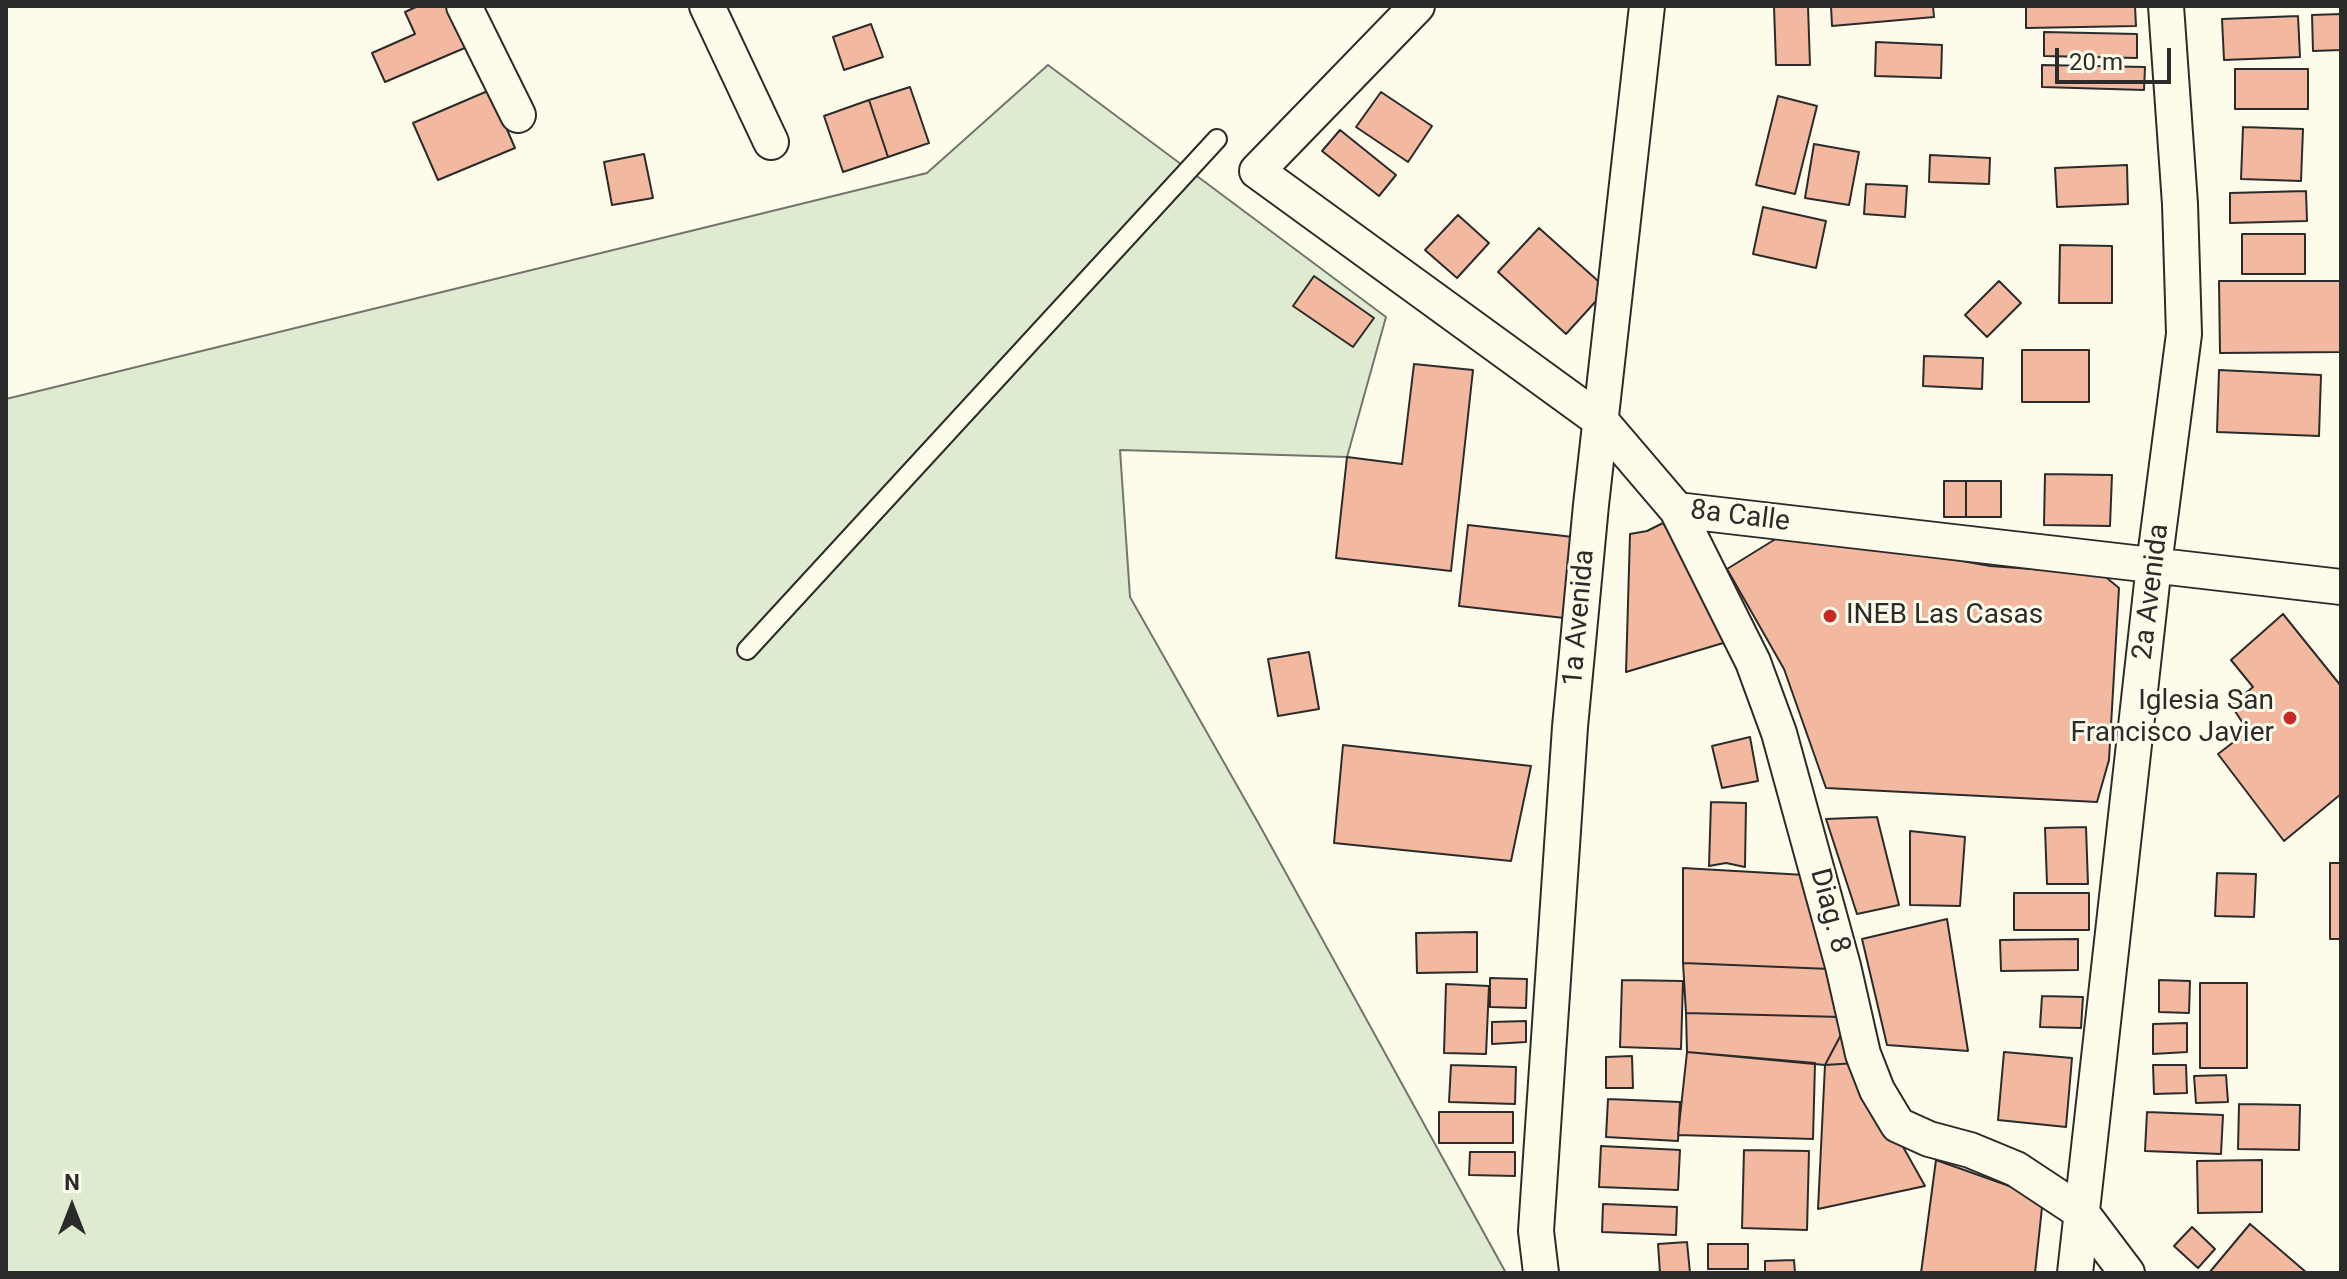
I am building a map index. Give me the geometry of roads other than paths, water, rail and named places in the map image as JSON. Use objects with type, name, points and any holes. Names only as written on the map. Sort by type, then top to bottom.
[{"type":"street","points":[[464,6],[518,115]]},
{"type":"street","points":[[707,6],[771,142]]},
{"type":"street","name":"8a Calle","points":[[1417,6],[1257,171],[1601,421],[1677,510],[2341,587]]},
{"type":"street","name":"1a Avenida","points":[[1541,1273],[1536,1231],[1570,727],[1591,505],[1647,6]]},
{"type":"street","name":"2a Avenida","points":[[2075,1273],[2154,565],[2184,334],[2180,204],[2166,6]]},
{"type":"street","name":"Diag. 8","points":[[1677,510],[1753,662],[1779,733],[1835,936],[1863,1054],[1877,1090],[1898,1125],[2016,1169],[2081,1212],[2127,1273]]},
{"type":"lane","points":[[747,650],[1217,139]]},
{"type":"place","name":"INEB Las Casas","points":[[1830,616]]},
{"type":"place","name":"Iglesia San Francisco Javier","points":[[2290,718]]}]
